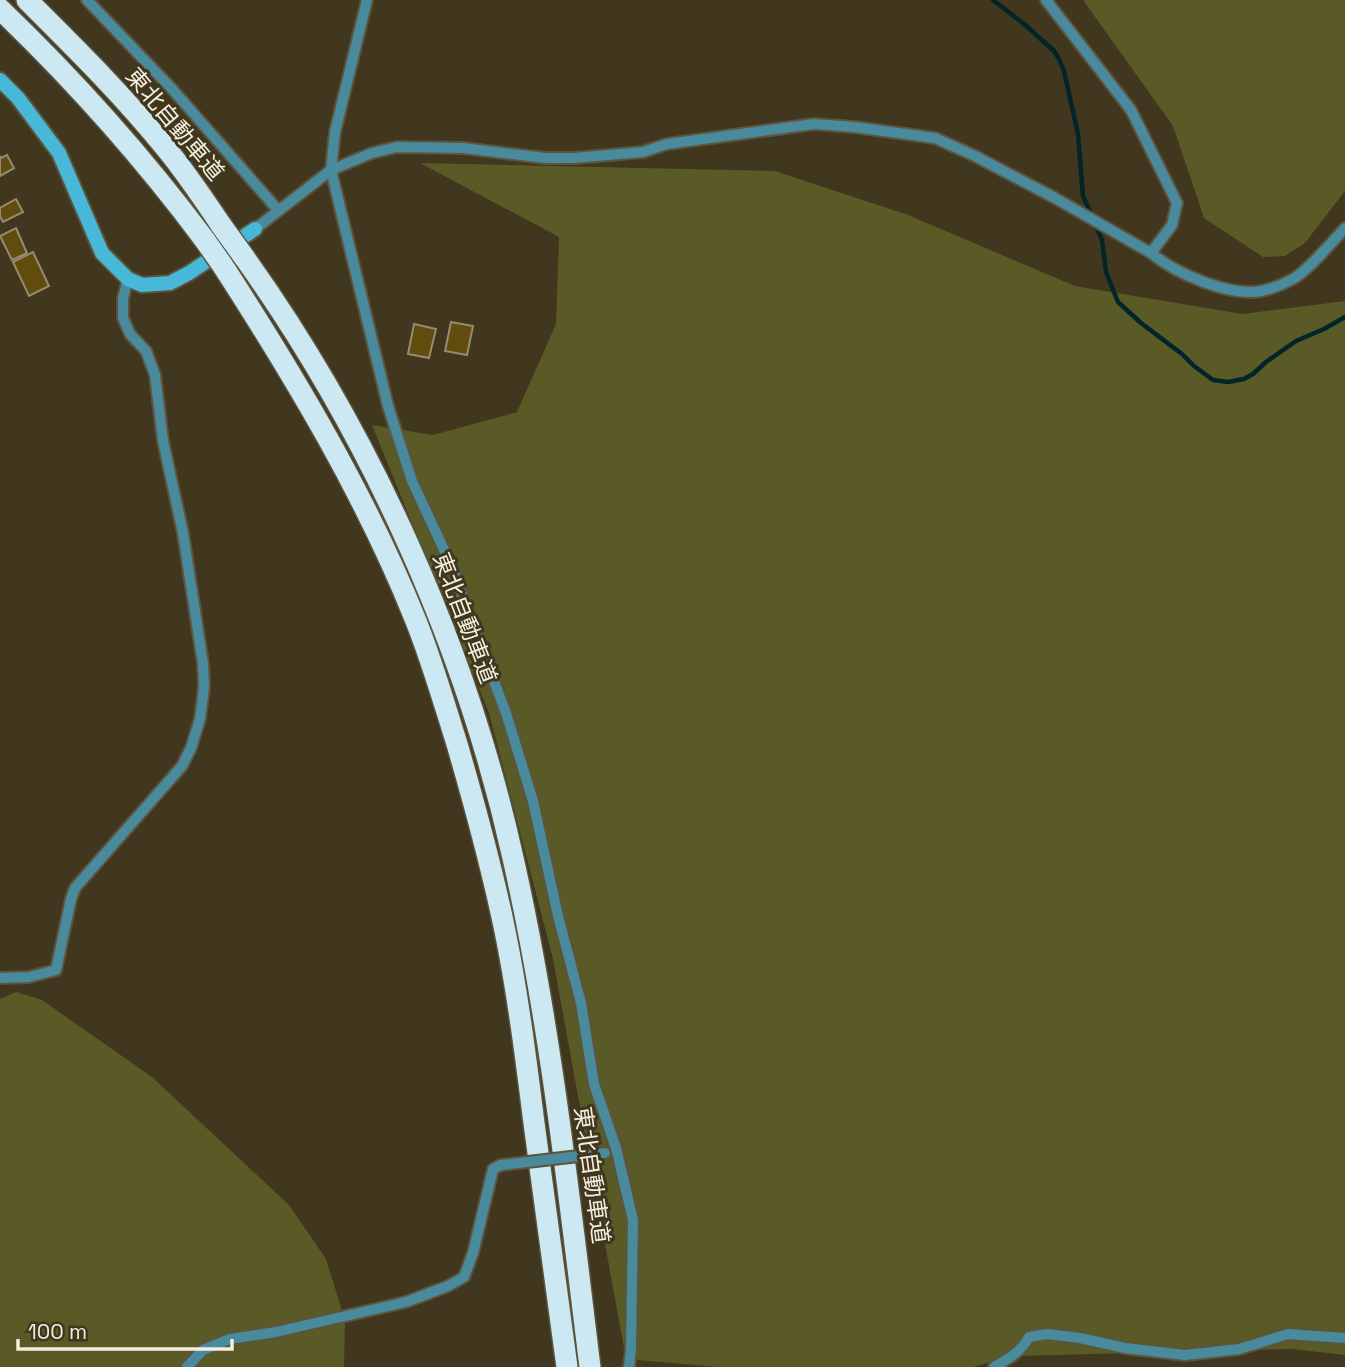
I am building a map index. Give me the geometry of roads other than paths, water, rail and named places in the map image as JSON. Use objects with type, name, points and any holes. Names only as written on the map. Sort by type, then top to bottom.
[{"type":"highway","name":"東北自動車道","points":[[27,0],[113,88],[163,145],[269,291],[314,365],[383,491],[418,566],[449,643],[489,763],[513,855],[532,947],[551,1065],[590,1367]]},
{"type":"highway","name":"東北自動車道","points":[[0,9],[56,64],[128,143],[223,266],[342,464],[416,622],[470,787],[505,932],[520,1014],[567,1367]]},
{"type":"street","points":[[87,0],[173,90],[278,210]]},
{"type":"street","points":[[367,0],[335,132],[331,170],[388,406],[412,481],[453,569],[506,713],[523,764],[545,850],[558,916],[581,1003],[594,1084],[616,1148],[633,1220],[629,1367]]},
{"type":"street","points":[[1046,0],[1131,110],[1177,203],[1172,225],[1151,253]]},
{"type":"street","points":[[0,80],[18,98],[59,153],[102,253],[128,279],[142,285],[170,283],[189,274],[255,229],[331,170],[372,153],[397,147],[463,148],[545,158],[574,158],[643,152],[667,144],[814,124],[935,138],[975,156],[1078,211],[1195,279],[1235,291],[1259,291],[1293,279],[1345,228]]},
{"type":"street","points":[[0,978],[29,977],[56,970],[75,888],[182,766],[200,719],[204,687],[203,664],[183,533],[163,441],[155,375],[146,351],[130,334],[123,318],[122,298],[128,279]]},
{"type":"street","points":[[187,1367],[203,1350],[230,1339],[276,1332],[407,1302],[448,1286],[464,1277],[473,1253],[493,1169],[501,1165],[605,1153],[616,1148]]},
{"type":"street","points":[[994,1367],[1025,1345],[1028,1337],[1047,1334],[1125,1348],[1185,1355],[1240,1349],[1288,1334],[1345,1338]]},
{"type":"waterway","points":[[993,0],[1024,24],[1054,51],[1059,59],[1078,134],[1083,196],[1092,216]]},
{"type":"waterway","points":[[1095,224],[1102,240],[1106,272],[1118,302],[1213,380],[1228,382],[1244,379],[1296,341],[1345,317]]}]
